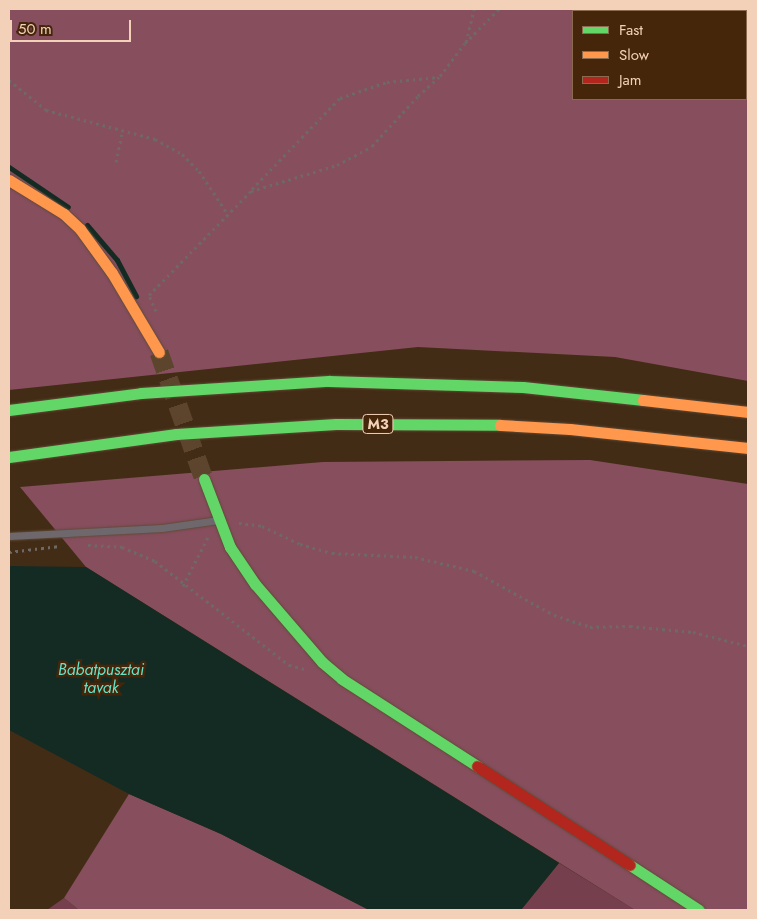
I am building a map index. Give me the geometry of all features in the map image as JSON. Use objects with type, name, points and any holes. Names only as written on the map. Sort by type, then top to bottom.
[{"type":"main road","points":[[9,180],[64,214],[80,229],[112,272],[159,352]]},
{"type":"main road","points":[[9,410],[141,393],[329,381],[523,387],[748,412]]},
{"type":"main road","name":"M3","points":[[9,457],[166,435],[336,424],[551,428],[748,448]]},
{"type":"main road","points":[[204,479],[218,520],[230,547],[255,584],[322,662],[342,679],[699,910]]},
{"type":"lane","points":[[9,536],[162,528],[218,520]]},
{"type":"path","points":[[466,43],[474,9]]},
{"type":"path","points":[[251,191],[337,165],[372,146],[418,96],[440,76],[466,43],[499,9]]},
{"type":"path","points":[[149,296],[340,98],[387,82],[440,76]]},
{"type":"path","points":[[9,80],[46,110],[122,133],[155,139],[182,154],[198,171],[227,213]]},
{"type":"path","points":[[116,162],[122,133]]},
{"type":"path","points":[[183,586],[218,520],[262,526],[300,544],[332,553],[415,557],[474,571],[554,615],[590,626],[630,626],[693,632],[748,646]]},
{"type":"path","points":[[79,544],[122,547],[155,561],[183,586],[289,665],[307,670]]},
{"type":"path","points":[[9,552],[70,545]]},
{"type":"shaded area","points":[[9,9],[748,9],[748,381],[615,357],[418,347],[9,390]]},
{"type":"shaded area","points":[[590,460],[748,484],[748,910],[635,910],[86,567],[20,487],[323,462]]},
{"type":"shaded area","points":[[129,794],[221,834],[369,910],[79,910],[64,898]]},
{"type":"shaded area","points":[[559,863],[635,910],[521,910]]},
{"type":"shaded area","points":[[64,898],[79,910],[47,910]]},
{"type":"water","name":"Babatpusztai tavak","points":[[9,566],[86,567],[559,863],[521,910],[369,910],[221,834],[129,794],[9,730]]},
{"type":"waterway","points":[[9,167],[68,207]]},
{"type":"waterway","points":[[87,225],[117,260],[136,296]]},
{"type":"tunnel","points":[[159,352],[204,479]]},
{"type":"traffic: fast","points":[[9,410],[141,393],[329,381],[523,387],[643,400]]},
{"type":"traffic: fast","points":[[9,457],[176,434],[336,424],[500,425]]},
{"type":"traffic: fast","points":[[204,479],[230,547],[255,584],[322,662],[342,679],[477,766]]},
{"type":"traffic: fast","points":[[630,865],[699,910]]},
{"type":"traffic: slow","points":[[9,180],[64,214],[80,229],[112,273],[159,352]]},
{"type":"traffic: slow","points":[[643,400],[748,412]]},
{"type":"traffic: slow","points":[[500,425],[570,429],[748,448]]},
{"type":"traffic: jam","points":[[477,766],[630,865]]}]
